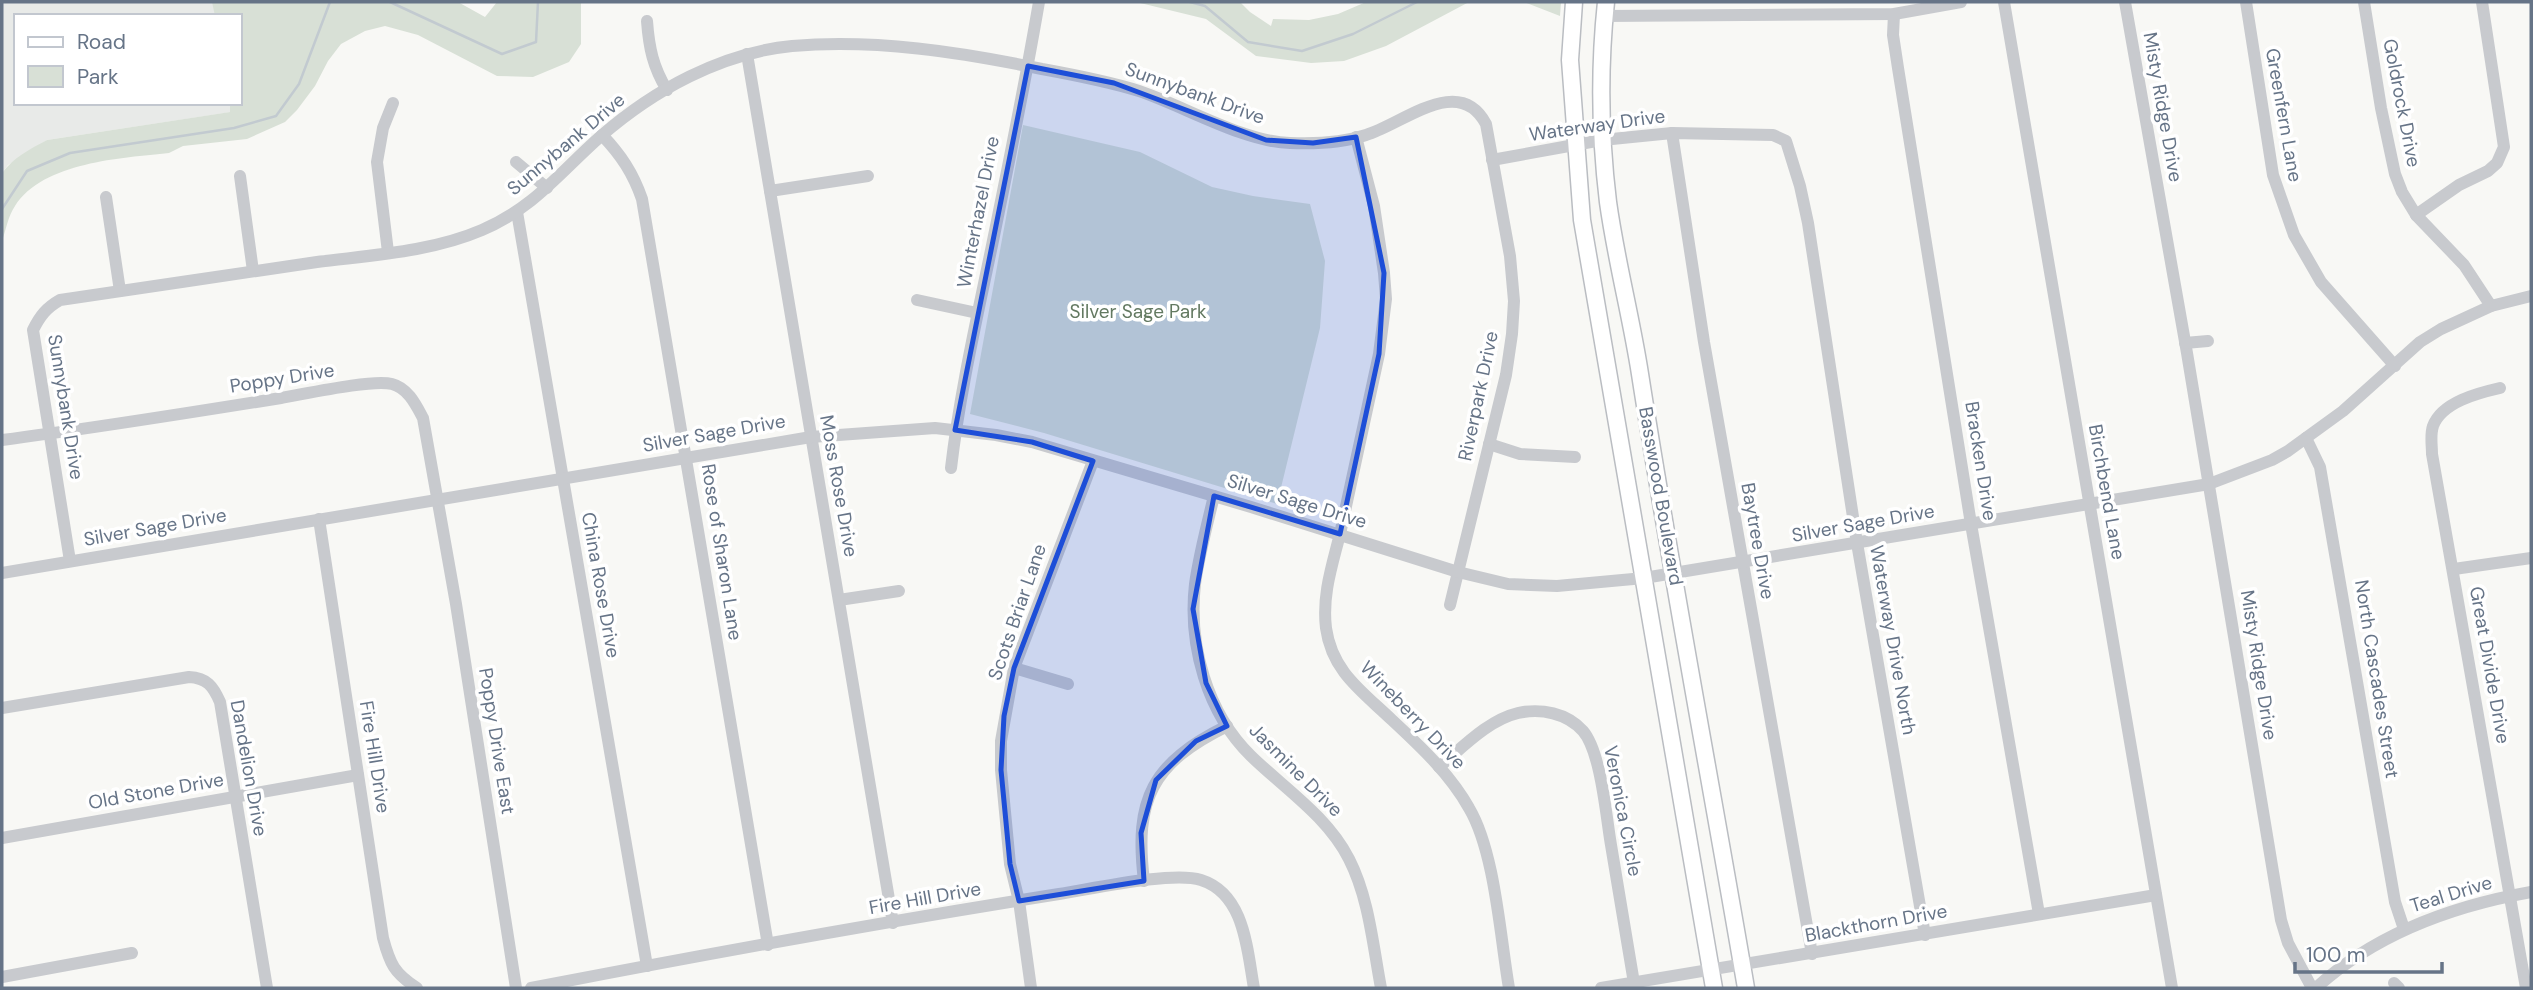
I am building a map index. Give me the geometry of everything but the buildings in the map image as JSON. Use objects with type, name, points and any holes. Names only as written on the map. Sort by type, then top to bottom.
[{"type":"main road","name":"Basswood Boulevard","points":[[1574,2],[1570,60],[1584,233],[1714,988]]},
{"type":"main road","name":"Basswood Boulevard","points":[[1605,9],[1601,114],[1609,203],[1746,988]]},
{"type":"street","name":"Winterhazel Drive","points":[[951,468],[955,430],[1028,66],[1038,2]]},
{"type":"street","points":[[1605,9],[1894,13],[1961,2]]},
{"type":"street","name":"Birchbend Lane","points":[[2004,2],[2172,988]]},
{"type":"street","name":"Misty Ridge Drive","points":[[2125,2],[2281,920],[2288,943],[2314,988]]},
{"type":"street","name":"Greenfern Lane","points":[[2246,2],[2273,175],[2294,235],[2321,282],[2395,366]]},
{"type":"street","name":"Goldrock Drive","points":[[2364,2],[2381,108],[2395,174],[2402,192],[2416,215],[2464,265],[2491,306]]},
{"type":"street","points":[[2416,215],[2459,185],[2488,171],[2497,163],[2504,147],[2482,2]]},
{"type":"street","name":"Bracken Drive","points":[[1894,13],[1893,35],[1971,524],[2039,915]]},
{"type":"street","points":[[647,21],[649,50],[656,72],[667,89]]},
{"type":"street","name":"Sunnybank Drive","points":[[70,561],[33,330],[48,307],[60,300],[388,252],[461,238],[485,229],[530,204],[602,135],[667,89],[695,74],[747,54],[791,46],[860,44],[991,58],[1114,83],[1266,140],[1286,143],[1342,141],[1366,135],[1436,104],[1459,102],[1474,107]]},
{"type":"street","name":"Moss Rose Drive","points":[[747,54],[893,923]]},
{"type":"street","points":[[388,252],[377,162],[383,128],[393,103]]},
{"type":"street","name":"Riverpark Drive","points":[[1450,605],[1506,374],[1514,301],[1510,256],[1486,124],[1474,107]]},
{"type":"street","name":"Waterway Drive","points":[[1492,160],[1602,140],[1672,133],[1773,135],[1780,137],[1788,146]]},
{"type":"street","name":"Baytree Drive","points":[[1672,133],[1704,342],[1812,954]]},
{"type":"street","name":"Rose of Sharon Lane","points":[[602,135],[619,152],[635,179],[642,199],[768,945]]},
{"type":"street","name":"Wineberry Drive","points":[[1356,137],[1374,206],[1386,299],[1379,354],[1340,534],[1327,580],[1325,611],[1329,643],[1347,678],[1439,767],[1471,810],[1487,858],[1509,988]]},
{"type":"street","name":"Waterway Drive North","points":[[1788,146],[1808,223],[1857,543],[1925,935]]},
{"type":"street","points":[[516,162],[547,188]]},
{"type":"street","points":[[240,176],[253,271]]},
{"type":"street","points":[[770,191],[868,176]]},
{"type":"street","points":[[106,197],[120,291]]},
{"type":"street","name":"China Rose Drive","points":[[517,212],[646,966]]},
{"type":"street","name":"Silver Sage Drive","points":[[2,573],[811,436],[906,428],[955,430],[1032,442],[1458,572],[1508,584],[1557,586],[1644,578],[2209,484],[2272,460],[2306,438],[2343,411],[2420,342],[2441,329],[2491,306],[2531,296]]},
{"type":"street","points":[[917,300],[977,313]]},
{"type":"street","points":[[2185,343],[2208,341]]},
{"type":"street","name":"Poppy Drive","points":[[51,433],[347,387],[393,384],[403,389],[414,401],[423,418],[438,499]]},
{"type":"street","name":"Great Divide Drive","points":[[2500,388],[2464,400],[2439,416],[2433,426],[2432,454],[2526,988]]},
{"type":"street","points":[[2,440],[51,433]]},
{"type":"street","name":"North Cascades Street","points":[[2306,438],[2320,467],[2395,902],[2404,929]]},
{"type":"street","points":[[1489,444],[1520,454],[1575,457]]},
{"type":"street","name":"Scots Briar Lane","points":[[1031,988],[1030,965],[1010,864],[1000,770],[1004,716],[1014,668],[1093,461]]},
{"type":"street","name":"Jasmine Drive","points":[[1213,496],[1199,560],[1193,609],[1195,638],[1206,683],[1214,705],[1250,755],[1325,822],[1350,861],[1360,886],[1381,988]]},
{"type":"street","name":"Poppy Drive East","points":[[438,499],[516,988]]},
{"type":"street","name":"Fire Hill Drive","points":[[319,519],[387,954],[393,969],[417,988]]},
{"type":"street","points":[[2454,569],[2531,558]]},
{"type":"street","points":[[839,600],[899,591]]},
{"type":"street","points":[[1014,668],[1068,684]]},
{"type":"street","name":"Dandelion Drive","points":[[2,708],[189,677],[208,681],[220,702],[267,988]]},
{"type":"street","name":"Veronica Circle","points":[[1439,767],[1486,729],[1519,713],[1542,711],[1558,714],[1582,730],[1592,745],[1602,792],[1634,983]]},
{"type":"street","points":[[1144,881],[1141,833],[1148,796],[1156,780],[1169,764],[1196,741],[1227,726]]},
{"type":"street","name":"Old Stone Drive","points":[[2,838],[358,775]]},
{"type":"street","name":"Fire Hill Drive","points":[[531,988],[1019,901],[1173,877],[1202,880],[1227,897],[1237,913],[1245,936],[1254,988]]},
{"type":"street","name":"Teal Drive","points":[[2314,988],[2355,957],[2404,929],[2470,905],[2531,892]]},
{"type":"street","name":"Blackthorn Drive","points":[[1601,988],[2156,895]]},
{"type":"street","points":[[2,977],[131,953]]},
{"type":"highlighted area","points":[[1028,66],[1114,83],[1266,140],[1313,143],[1356,137],[1384,273],[1379,354],[1340,534],[1214,496],[1193,609],[1206,683],[1227,726],[1196,741],[1156,780],[1141,833],[1144,881],[1019,901],[1010,864],[1001,770],[1004,716],[1014,668],[1093,461],[1032,442],[955,430]]},
{"type":"shaded area","points":[[2,2],[213,2],[216,14],[14,14],[14,105],[230,105],[231,112],[47,140],[8,165],[2,173]]},
{"type":"green space","points":[[212,2],[458,2],[485,17],[497,2],[581,2],[581,44],[569,62],[533,77],[497,76],[418,35],[385,26],[365,31],[341,44],[328,61],[315,86],[285,122],[247,139],[183,146],[169,153],[107,160],[64,171],[28,191],[15,206],[2,241],[2,173],[17,158],[34,147],[47,140],[230,112],[230,105],[242,105],[242,14],[215,14]]},
{"type":"green space","points":[[1136,2],[1240,2],[1271,26],[1273,19],[1309,20],[1338,14],[1366,2],[1469,2],[1386,46],[1344,61],[1311,63],[1256,56],[1206,19]]},
{"type":"green space","points":[[1524,2],[1561,2],[1560,16]]},
{"type":"green space","name":"Silver Sage Park","points":[[1023,125],[1140,152],[1212,187],[1310,204],[1325,261],[1320,328],[1277,504],[1044,433],[970,414]]},
{"type":"waterway","points":[[2,209],[27,171],[70,153],[234,128],[276,116],[299,84],[330,2]]},
{"type":"waterway","points":[[390,2],[502,54],[536,42],[538,2]]},
{"type":"waterway","points":[[1190,2],[1205,6],[1248,42],[1302,51],[1353,34],[1417,2]]}]
